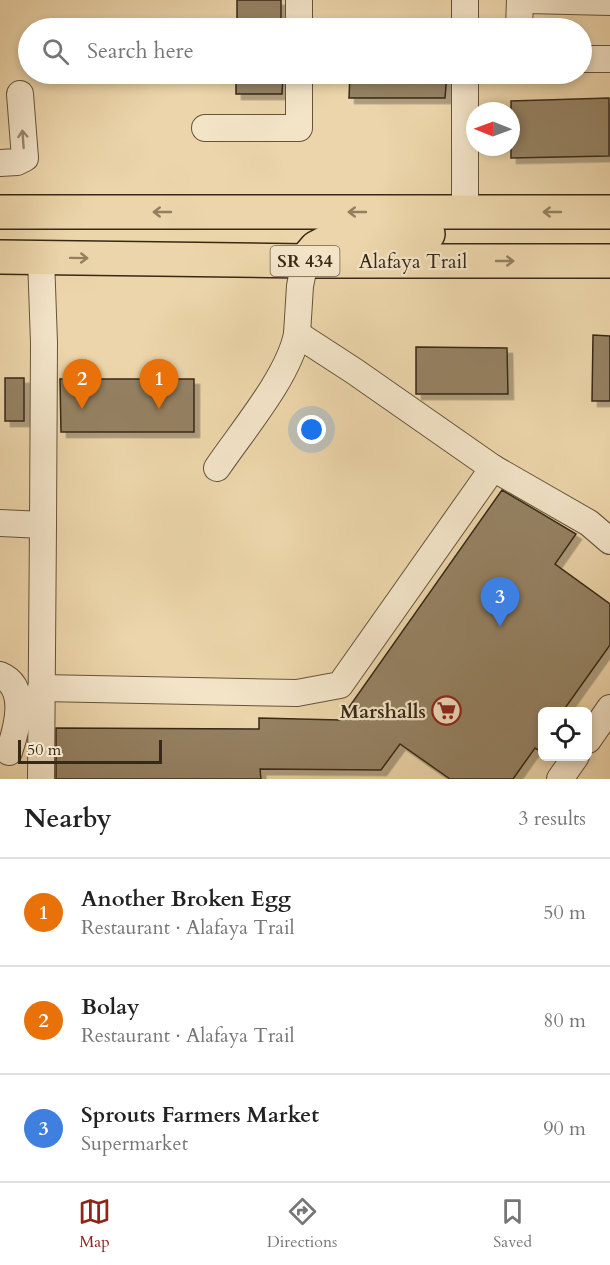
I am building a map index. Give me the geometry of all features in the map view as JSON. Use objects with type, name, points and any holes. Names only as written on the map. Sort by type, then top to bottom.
[{"type":"main road","points":[[0,212],[610,212]]},
{"type":"main road","points":[[305,261],[316,248],[339,236],[432,234],[465,212]]},
{"type":"main road","name":"Alafaya Trail","points":[[0,257],[305,261],[610,261]]},
{"type":"lane","points":[[299,18],[300,0]]},
{"type":"lane","points":[[465,0],[465,18]]},
{"type":"lane","points":[[519,18],[520,0]]},
{"type":"lane","points":[[527,0],[610,2]]},
{"type":"lane","points":[[592,59],[610,59]]},
{"type":"lane","points":[[206,128],[299,128],[299,84]]},
{"type":"lane","points":[[465,84],[465,212]]},
{"type":"lane","points":[[0,163],[17,162],[25,158],[20,94]]},
{"type":"lane","points":[[41,258],[44,343],[41,779]]},
{"type":"lane","points":[[216,468],[278,378],[294,348],[300,286],[305,261]]},
{"type":"lane","points":[[297,334],[493,468],[589,524],[610,541]]},
{"type":"lane","points":[[41,688],[297,693],[340,685],[493,468]]},
{"type":"lane","points":[[0,523],[43,525]]},
{"type":"lane","points":[[0,675],[10,679],[18,692],[17,729],[9,752]]},
{"type":"lane","points":[[592,734],[610,708]]},
{"type":"lane","points":[[560,779],[573,761]]},
{"type":"building","points":[[237,0],[281,0],[281,18],[237,18]]},
{"type":"building","points":[[236,84],[282,84],[282,94],[236,94]]},
{"type":"building","points":[[350,84],[446,84],[445,98],[349,98]]},
{"type":"building","points":[[609,98],[609,156],[511,158],[511,156],[520,156],[520,102],[511,101]]},
{"type":"building","points":[[593,335],[610,336],[610,401],[592,401]]},
{"type":"building","points":[[416,347],[507,348],[508,394],[416,394]]},
{"type":"building","points":[[5,378],[24,378],[24,421],[5,421]]},
{"type":"building","points":[[60,379],[194,379],[194,432],[61,432]]},
{"type":"building","points":[[502,490],[576,534],[555,564],[610,604],[610,645],[566,707],[538,707],[538,750],[535,748],[513,779],[450,779],[400,744],[381,770],[260,769],[261,779],[56,779],[56,728],[259,729],[259,718],[340,720]]},
{"type":"place","name":"Bolay","points":[[82,409]]},
{"type":"place","name":"Another Broken Egg","points":[[159,409]]},
{"type":"place","name":"Sprouts Farmers Market","points":[[500,627]]},
{"type":"place","name":"Marshalls","points":[[447,711]]}]
